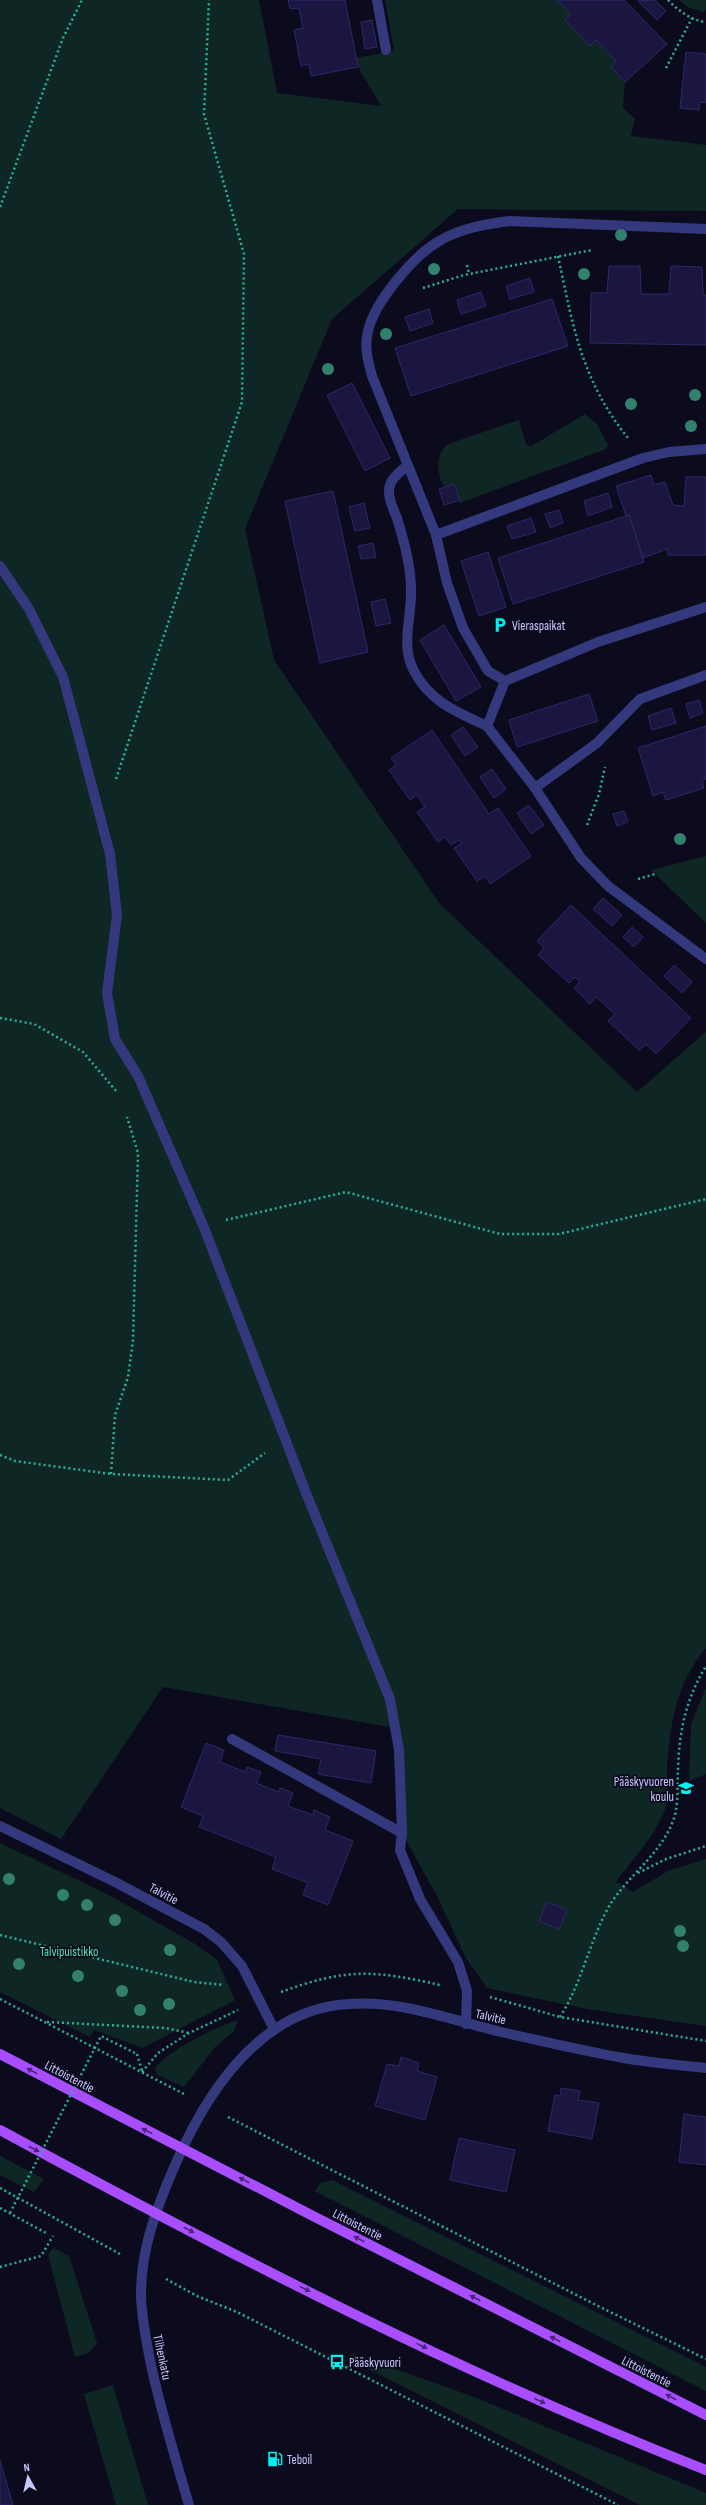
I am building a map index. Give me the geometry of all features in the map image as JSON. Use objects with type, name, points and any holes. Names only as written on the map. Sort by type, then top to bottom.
[{"type":"main road","name":"Littoistentie","points":[[0,2054],[182,2149],[706,2414]]},
{"type":"main road","points":[[0,2130],[262,2268],[486,2377],[634,2442],[706,2470]]},
{"type":"street","points":[[377,0],[386,50]]},
{"type":"street","points":[[505,681],[488,671],[463,628],[447,583],[436,534],[407,466],[372,376],[367,357],[368,331],[383,301],[407,268],[441,240],[484,224],[509,221],[706,229]]},
{"type":"street","points":[[436,534],[643,458],[669,452],[706,449]]},
{"type":"street","points":[[407,466],[394,476],[388,492],[408,552],[411,590],[407,629],[408,655],[413,670],[432,697],[448,708],[487,726],[535,788],[580,858],[608,886],[706,959]]},
{"type":"street","points":[[0,566],[29,609],[63,677],[110,854],[118,915],[107,993],[115,1039],[138,1076],[203,1225],[286,1436],[306,1493],[390,1699],[399,1750],[402,1833],[400,1850],[420,1899],[458,1962],[467,1991],[466,2024]]},
{"type":"street","points":[[487,726],[505,681],[598,642],[706,607]]},
{"type":"street","points":[[535,788],[597,743],[640,699],[706,675]]},
{"type":"street","points":[[232,1739],[402,1833]]},
{"type":"street","name":"Talvitie","points":[[0,1826],[115,1882],[204,1929],[229,1950],[255,1988],[274,2029]]},
{"type":"street","name":"Talvitie","points":[[155,2212],[182,2149],[204,2105],[234,2065],[274,2029],[301,2015],[346,2004],[377,2003],[397,2005],[466,2024],[626,2059],[706,2068]]},
{"type":"street","name":"Tilhenkatu","points":[[155,2212],[142,2266],[143,2326],[160,2405],[190,2505]]},
{"type":"path","points":[[0,207],[63,38],[82,0]]},
{"type":"path","points":[[101,821],[147,692],[242,402],[244,254],[204,114],[209,0]]},
{"type":"path","points":[[668,0],[679,12],[706,22]]},
{"type":"path","points":[[666,68],[692,18]]},
{"type":"path","points":[[383,301],[469,274],[594,249]]},
{"type":"path","points":[[558,256],[576,336],[588,373],[606,408],[643,458]]},
{"type":"path","points":[[467,266],[469,274]]},
{"type":"path","points":[[585,829],[590,821],[605,770],[604,762],[597,743]]},
{"type":"path","points":[[0,1018],[34,1024],[83,1052],[122,1098]]},
{"type":"path","points":[[111,1474],[115,1415],[128,1377],[134,1340],[138,1153],[126,1112]]},
{"type":"path","points":[[203,1225],[346,1192],[500,1234],[559,1234],[706,1199]]},
{"type":"path","points":[[0,1455],[15,1462],[111,1474],[228,1480],[286,1436]]},
{"type":"path","points":[[560,2017],[572,1998],[611,1904],[666,1836],[674,1818],[679,1744],[684,1714],[695,1684],[706,1666]]},
{"type":"path","points":[[637,1873],[666,1859],[706,1846]]},
{"type":"path","points":[[0,1935],[194,1982],[255,1988]]},
{"type":"path","points":[[0,1999],[600,2307],[706,2359]]},
{"type":"path","points":[[45,2022],[165,2028],[189,2033]]},
{"type":"path","points":[[10,2213],[101,2036],[137,2054],[142,2072]]},
{"type":"path","points":[[0,2188],[197,2296],[237,2312],[618,2505]]},
{"type":"path","points":[[0,2208],[48,2234]]},
{"type":"path","points":[[0,2267],[41,2256],[52,2236]]},
{"type":"green space","points":[[0,0],[259,0],[277,93],[381,106],[358,67],[356,58],[394,51],[385,0],[557,0],[571,14],[565,20],[590,45],[596,40],[616,61],[611,67],[625,82],[623,108],[635,119],[631,136],[706,145],[706,211],[458,209],[332,319],[245,529],[274,660],[439,903],[637,1092],[706,1032],[706,1648],[688,1675],[676,1705],[668,1753],[666,1806],[651,1835],[616,1882],[633,1892],[668,1871],[706,1859],[706,2026],[587,2009],[487,1988],[466,1958],[436,1894],[402,1833],[395,1728],[163,1687],[61,1839],[0,1808]]},
{"type":"green space","points":[[679,0],[706,0],[706,10],[703,12],[687,7]]},
{"type":"green space","points":[[585,414],[597,424],[608,445],[606,449],[460,503],[449,494],[443,485],[438,466],[441,454],[448,444],[519,420],[526,444],[530,447]]},
{"type":"green space","points":[[706,856],[706,923],[651,870]]},
{"type":"green space","points":[[706,1688],[706,1774],[689,1781],[691,1724]]},
{"type":"green space","name":"Talvipuistikko","points":[[0,1843],[109,1895],[195,1944],[217,1960],[235,2000],[142,2048],[94,2030],[90,2037],[0,1992]]},
{"type":"green space","points":[[238,2020],[234,2031],[215,2047],[184,2087],[157,2075],[155,2069],[161,2062],[181,2047],[206,2033]]},
{"type":"green space","points":[[0,2156],[44,2179],[34,2192],[0,2175]]},
{"type":"green space","points":[[332,2180],[706,2367],[706,2391],[315,2191],[321,2183]]},
{"type":"green space","points":[[53,2248],[69,2256],[97,2343],[89,2353],[75,2357],[48,2255]]},
{"type":"green space","points":[[353,2354],[474,2397],[706,2493],[706,2505],[640,2505],[350,2360]]},
{"type":"green space","points":[[113,2385],[148,2505],[116,2505],[84,2394]]},
{"type":"building","points":[[288,0],[345,0],[358,67],[311,76],[309,64],[301,66],[294,30],[303,28],[299,8],[290,9]]},
{"type":"building","points":[[557,0],[624,0],[667,44],[625,82],[611,67],[616,61],[596,40],[590,46],[565,20],[571,14]]},
{"type":"building","points":[[655,0],[666,11],[657,20],[638,1]]},
{"type":"building","points":[[372,20],[377,47],[365,49],[361,22]]},
{"type":"building","points":[[686,52],[706,54],[706,103],[700,102],[699,110],[680,108]]},
{"type":"building","points":[[609,266],[640,266],[641,294],[669,294],[671,266],[702,267],[703,295],[706,295],[706,345],[590,343],[591,293],[607,293]]},
{"type":"building","points":[[530,278],[534,292],[510,299],[506,286]]},
{"type":"building","points":[[481,292],[486,306],[461,314],[457,300]]},
{"type":"building","points":[[552,299],[568,346],[411,396],[395,348]]},
{"type":"building","points":[[429,309],[433,323],[410,331],[405,317]]},
{"type":"building","points":[[352,383],[390,458],[365,471],[327,395]]},
{"type":"building","points":[[651,475],[654,485],[665,482],[673,505],[684,506],[686,477],[706,477],[706,555],[668,555],[667,549],[643,558],[629,515],[626,516],[616,486]]},
{"type":"building","points":[[454,484],[460,500],[444,505],[439,489]]},
{"type":"building","points":[[333,491],[368,652],[320,663],[285,501]]},
{"type":"building","points":[[608,493],[612,507],[588,516],[584,501]]},
{"type":"building","points":[[364,503],[370,528],[355,531],[349,507]]},
{"type":"building","points":[[559,510],[563,523],[550,528],[545,514]]},
{"type":"building","points":[[629,515],[644,562],[513,604],[498,558]]},
{"type":"building","points":[[531,518],[536,532],[512,539],[507,526]]},
{"type":"building","points":[[373,543],[376,557],[361,559],[358,546]]},
{"type":"building","points":[[488,552],[506,607],[479,616],[461,561]]},
{"type":"building","points":[[385,599],[391,623],[376,626],[371,602]]},
{"type":"building","points":[[444,625],[481,687],[456,701],[420,640]]},
{"type":"building","points":[[589,694],[598,721],[517,747],[509,720]]},
{"type":"building","points":[[699,700],[703,713],[690,718],[686,704]]},
{"type":"building","points":[[671,708],[676,723],[652,730],[648,716]]},
{"type":"building","points":[[706,726],[706,779],[702,780],[704,788],[666,800],[663,792],[653,796],[638,748]]},
{"type":"building","points":[[463,727],[478,747],[465,756],[451,735]]},
{"type":"building","points":[[432,730],[489,814],[498,808],[531,856],[490,884],[485,876],[477,881],[454,848],[462,843],[459,840],[451,845],[445,837],[438,842],[417,812],[425,807],[417,795],[410,800],[389,770],[396,765],[391,758]]},
{"type":"building","points":[[492,769],[506,789],[494,798],[480,777]]},
{"type":"building","points":[[529,805],[544,825],[531,834],[517,813]]},
{"type":"building","points":[[624,811],[628,822],[617,826],[613,814]]},
{"type":"building","points":[[603,898],[622,915],[612,926],[593,909]]},
{"type":"building","points":[[571,905],[691,1018],[656,1054],[646,1044],[639,1050],[608,1021],[615,1014],[596,997],[590,1004],[574,988],[580,982],[575,977],[569,983],[538,955],[544,948],[537,941]]},
{"type":"building","points":[[632,927],[643,937],[634,947],[623,937]]},
{"type":"building","points":[[674,965],[692,982],[682,993],[664,976]]},
{"type":"building","points":[[278,1735],[376,1751],[371,1783],[318,1774],[321,1759],[275,1751]]},
{"type":"building","points":[[206,1743],[224,1750],[220,1762],[245,1772],[247,1767],[261,1772],[256,1783],[279,1792],[280,1788],[293,1793],[288,1806],[313,1815],[314,1810],[330,1817],[325,1830],[353,1841],[328,1905],[303,1895],[308,1883],[272,1869],[276,1857],[199,1827],[203,1816],[181,1807]]},
{"type":"building","points":[[547,1902],[567,1910],[559,1929],[539,1921]]},
{"type":"building","points":[[401,2057],[419,2063],[417,2071],[437,2077],[425,2120],[375,2106],[387,2064],[399,2066]]},
{"type":"building","points":[[561,2088],[580,2091],[578,2100],[599,2103],[592,2139],[548,2131],[555,2095],[560,2096]]},
{"type":"building","points":[[684,2114],[706,2117],[706,2165],[679,2162]]},
{"type":"building","points":[[459,2138],[515,2150],[506,2192],[450,2180]]},
{"type":"building","points":[[0,2460],[13,2505],[0,2505]]},
{"type":"place","name":"Vieraspaikat","points":[[500,625]]},
{"type":"place","name":"Pääskyvuoren koulu","points":[[686,1788]]},
{"type":"place","name":"Pääskyvuori","points":[[337,2362]]},
{"type":"place","name":"Teboil","points":[[275,2459]]}]
